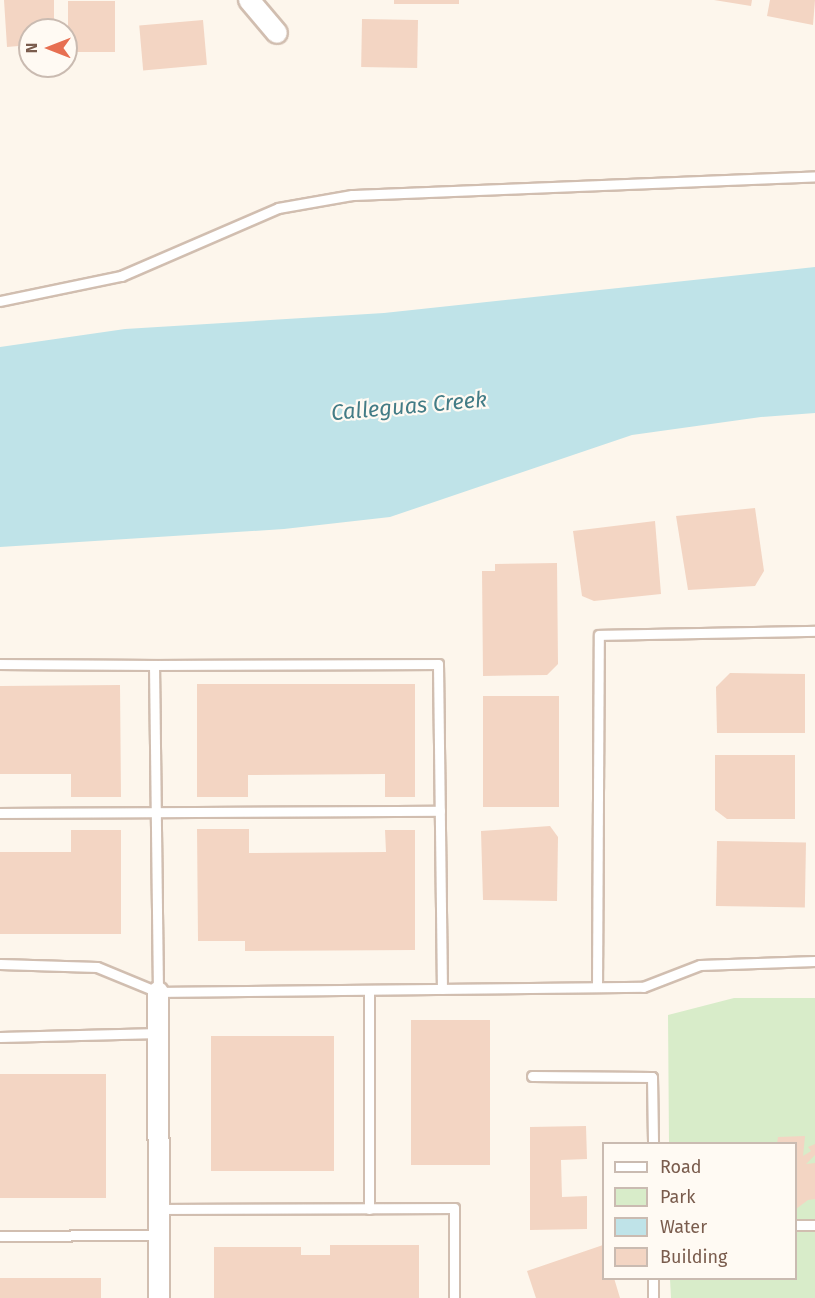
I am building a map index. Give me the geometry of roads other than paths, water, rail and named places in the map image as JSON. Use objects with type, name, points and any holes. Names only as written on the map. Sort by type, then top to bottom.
[{"type":"street","points":[[249,0],[278,33]]},
{"type":"street","points":[[158,992],[160,1033],[159,1298]]},
{"type":"lane","points":[[0,301],[121,276],[278,208],[352,195],[815,176]]},
{"type":"lane","points":[[597,987],[599,635],[815,631]]},
{"type":"lane","points":[[0,664],[438,664],[442,989]]},
{"type":"lane","points":[[154,665],[158,992]]},
{"type":"lane","points":[[0,813],[440,811]]},
{"type":"lane","points":[[0,964],[97,967],[158,992],[643,987],[700,965],[815,961]]},
{"type":"lane","points":[[369,990],[369,1209]]},
{"type":"lane","points":[[0,1037],[160,1033]]},
{"type":"lane","points":[[532,1076],[652,1077],[652,1142]]},
{"type":"lane","points":[[159,1209],[454,1208],[454,1298]]},
{"type":"lane","points":[[797,1225],[815,1225]]},
{"type":"lane","points":[[0,1236],[160,1235]]},
{"type":"lane","points":[[653,1280],[653,1298]]},
{"type":"water","name":"Calleguas Creek","points":[[815,267],[815,413],[761,417],[632,435],[390,517],[284,529],[0,547],[0,347],[125,329],[384,313]]}]
